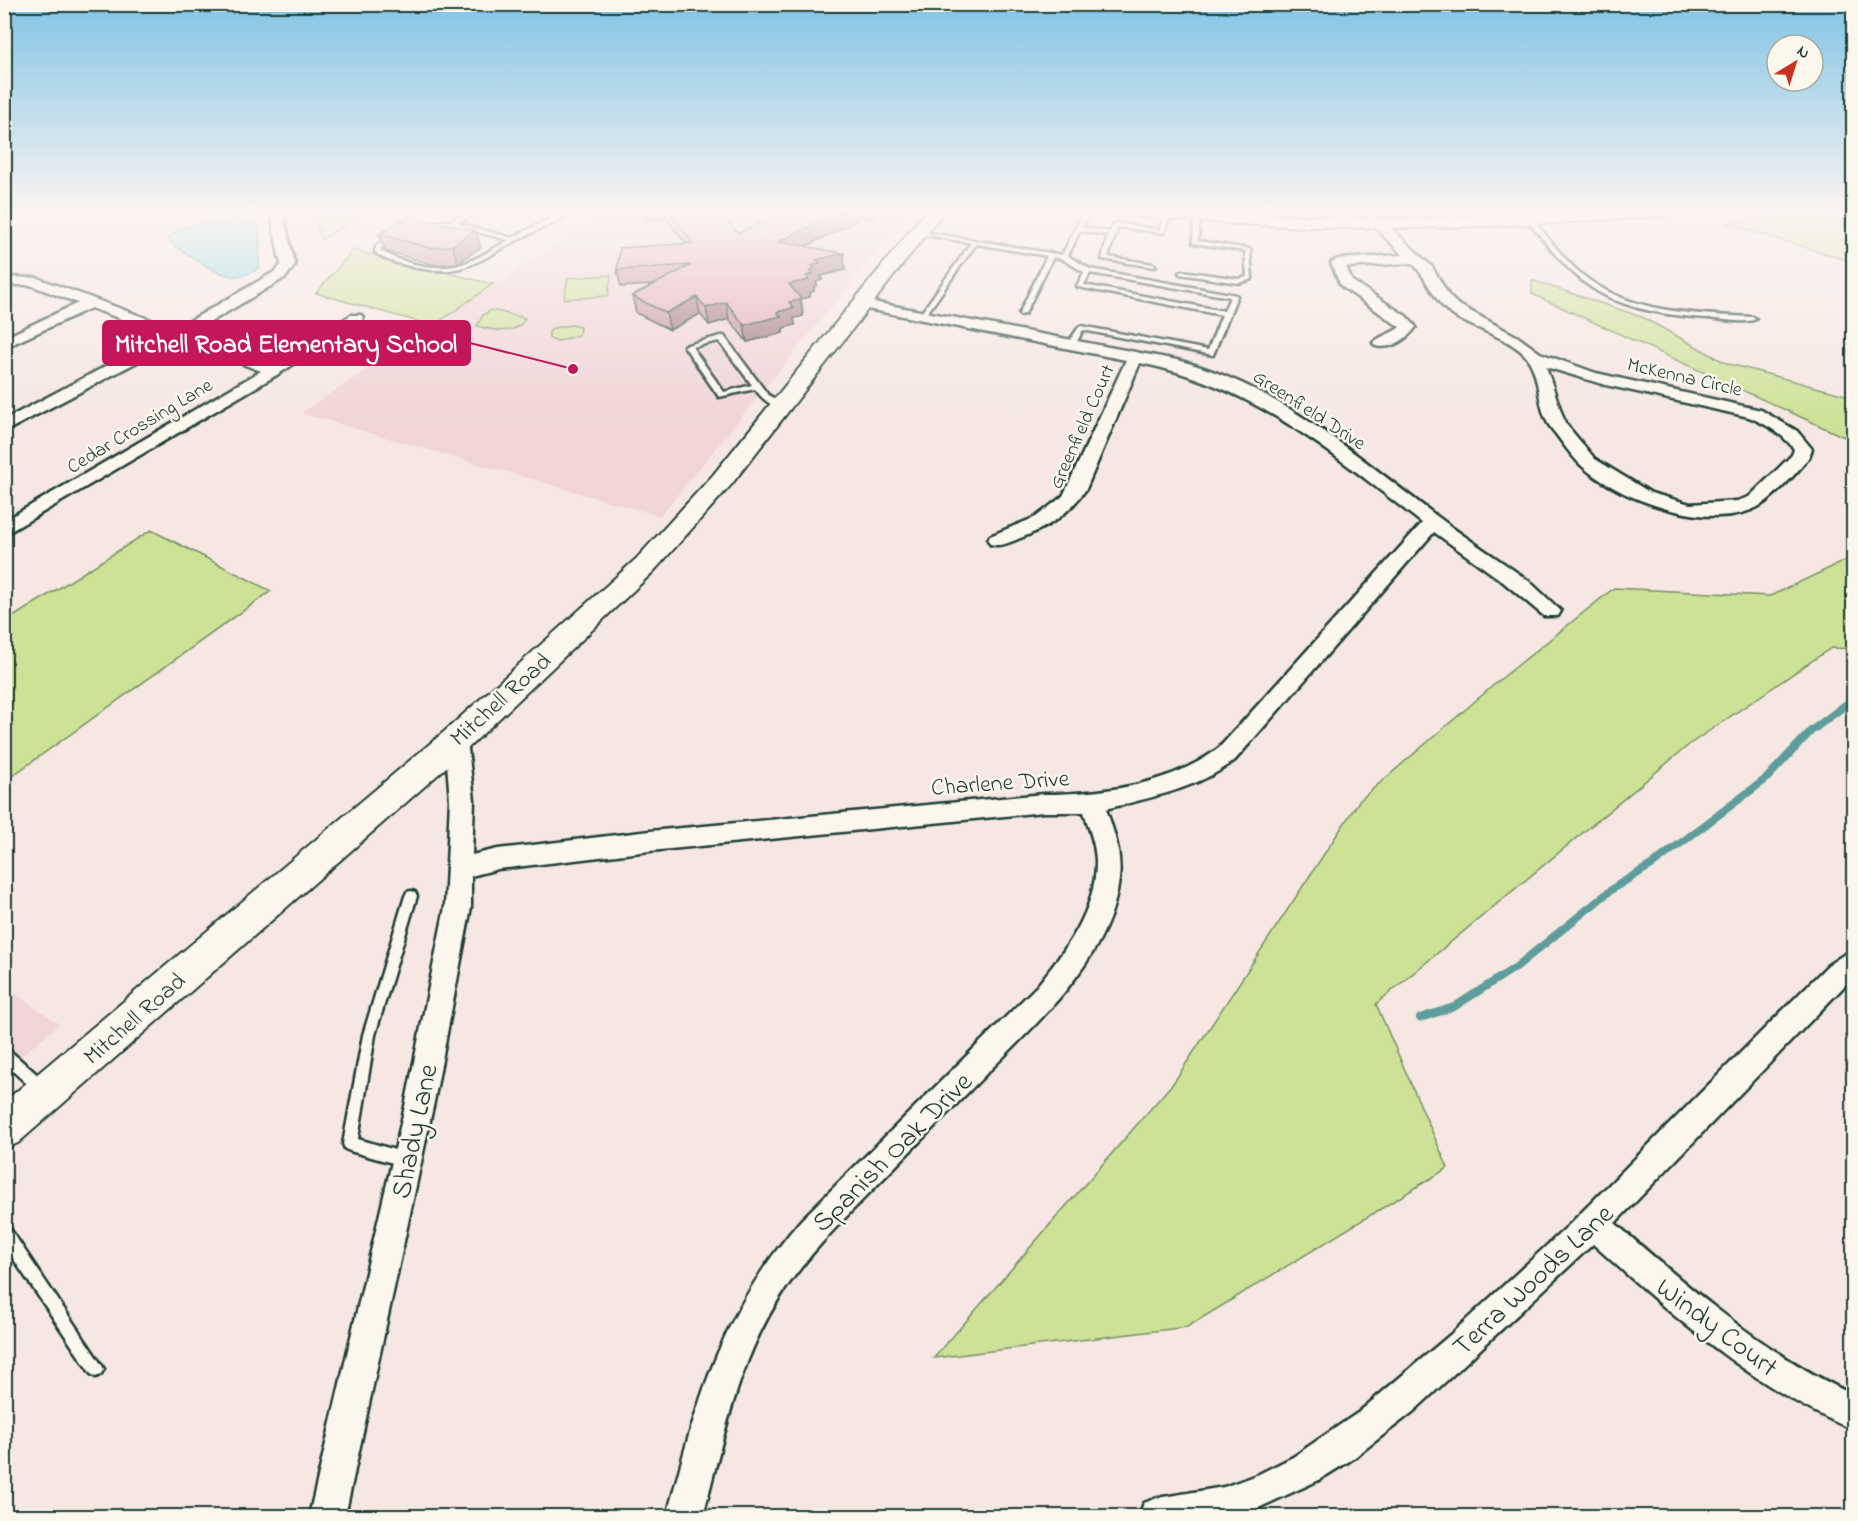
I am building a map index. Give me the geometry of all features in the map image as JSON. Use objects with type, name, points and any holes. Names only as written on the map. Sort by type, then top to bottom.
[{"type":"street","points":[[4,281],[32,281],[175,336],[274,370]]},
{"type":"street","points":[[4,427],[175,336],[271,281]]},
{"type":"street","name":"Mitchell Road","points":[[4,1129],[456,741],[645,566],[722,480],[779,405],[880,281]]},
{"type":"street","points":[[1345,281],[1401,319],[1408,327],[1396,338],[1381,343]]},
{"type":"street","name":"McKenna Circle","points":[[1435,281],[1446,303],[1513,340],[1535,356],[1598,377],[1707,400],[1757,416],[1779,426],[1798,440],[1803,449],[1800,457],[1755,501],[1740,507],[1690,510],[1645,497],[1589,463],[1557,424],[1535,356]]},
{"type":"street","points":[[4,344],[90,303]]},
{"type":"street","name":"Greenfield Drive","points":[[862,304],[923,315],[1076,336],[1135,357],[1168,363],[1226,380],[1262,398],[1337,450],[1433,522],[1527,588],[1551,611]]},
{"type":"street","name":"Cedar Crossing Lane","points":[[4,529],[274,370],[356,318]]},
{"type":"street","name":"Greenfield Court","points":[[997,540],[1047,521],[1067,505],[1077,489],[1135,357]]},
{"type":"street","name":"Charlene Drive","points":[[460,868],[498,859],[650,841],[1044,802],[1093,803],[1178,781],[1209,768],[1227,754],[1433,522]]},
{"type":"street","name":"Shady Lane","points":[[327,1516],[407,1161],[458,907],[462,800],[456,741]]},
{"type":"street","name":"Spanish Oak Drive","points":[[685,1516],[714,1405],[736,1347],[778,1271],[829,1212],[1046,995],[1070,965],[1089,933],[1106,886],[1108,861],[1093,803]]},
{"type":"street","name":"Terra Woods Lane","points":[[1157,1516],[1232,1502],[1299,1471],[1353,1439],[1422,1383],[1593,1224],[1837,973],[1854,960]]},
{"type":"street","name":"Windy Court","points":[[1593,1224],[1700,1319],[1792,1382],[1854,1413]]},
{"type":"lane","points":[[923,315],[947,281]]},
{"type":"lane","points":[[1022,314],[1038,281]]},
{"type":"lane","points":[[1083,281],[1080,286],[1227,314]]},
{"type":"lane","points":[[1076,336],[1177,346],[1210,353],[1234,296],[1146,281]]},
{"type":"lane","points":[[1587,281],[1627,302],[1695,316],[1753,319]]},
{"type":"lane","points":[[757,386],[722,395],[688,346],[721,338],[757,386],[765,397],[779,405]]},
{"type":"lane","points":[[1168,363],[1177,346]]},
{"type":"lane","points":[[407,1161],[350,1144],[369,1035],[411,896]]},
{"type":"lane","points":[[4,1054],[47,1093]]},
{"type":"lane","points":[[4,1232],[96,1369]]},
{"type":"shaded area","points":[[501,281],[853,281],[660,516],[301,413]]},
{"type":"shaded area","points":[[5,987],[59,1024],[5,1070]]},
{"type":"green space","points":[[326,281],[481,281],[493,284],[433,326],[316,293]]},
{"type":"green space","points":[[567,281],[610,281],[608,296],[564,299]]},
{"type":"green space","points":[[1532,281],[1535,281],[1642,317],[1726,363],[1853,397],[1853,441],[1532,294]]},
{"type":"green space","points":[[491,310],[525,318],[516,328],[504,331],[477,326],[483,315]]},
{"type":"green space","points":[[572,325],[580,327],[579,335],[558,341],[549,338],[549,332],[553,328]]},
{"type":"green space","points":[[151,530],[271,591],[5,781],[5,622]]},
{"type":"green space","points":[[1853,557],[1853,649],[1831,648],[1690,744],[1376,1004],[1448,1168],[1187,1327],[934,1358],[1174,1082],[1359,801],[1502,678],[1614,588],[1770,596]]},
{"type":"building","points":[[661,281],[804,281],[789,284],[801,299],[789,302],[793,308],[777,312],[781,316],[744,325],[726,302],[706,308],[697,297],[666,313],[632,296]]},
{"type":"waterway","points":[[1846,704],[1854,698]]},
{"type":"waterway","points":[[1420,1018],[1454,1007],[1516,967],[1615,887],[1653,864],[1766,779],[1811,731],[1848,703]]},
{"type":"place","name":"Mitchell Road Elementary School","points":[[573,369]]}]
